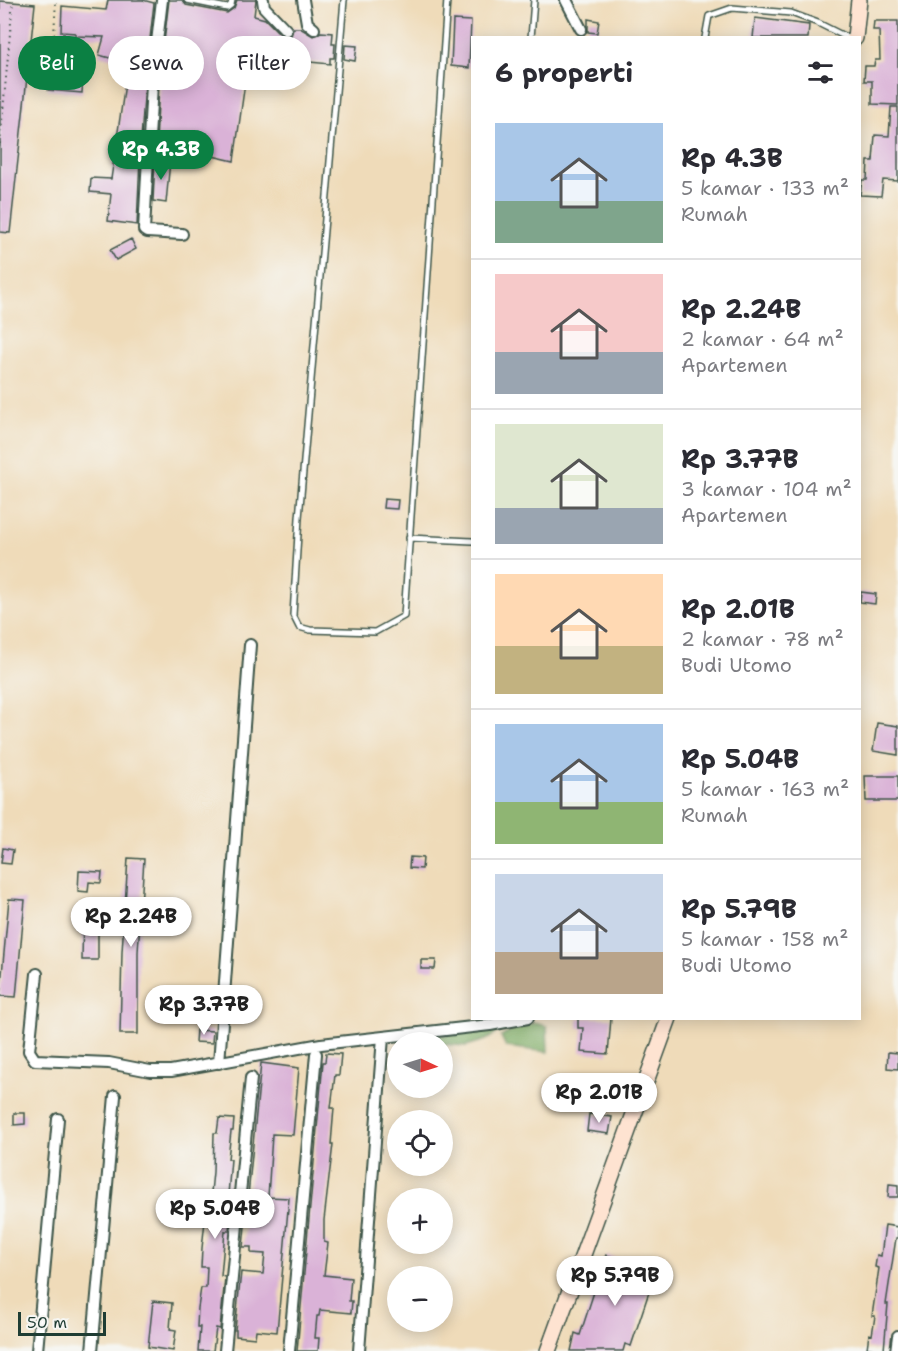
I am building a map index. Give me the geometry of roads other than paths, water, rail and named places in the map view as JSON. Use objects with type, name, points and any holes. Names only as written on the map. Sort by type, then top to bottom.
[{"type":"street","points":[[162,0],[152,84],[144,230],[182,234]]},
{"type":"street","points":[[263,0],[264,7],[286,30]]},
{"type":"street","points":[[303,0],[307,23],[314,29]]},
{"type":"street","points":[[566,0],[581,28]]},
{"type":"street","points":[[855,36],[859,3]]},
{"type":"street","points":[[219,1063],[250,645]]},
{"type":"street","points":[[37,974],[29,1052],[35,1060],[109,1063],[171,1071],[321,1044],[517,1020]]},
{"type":"street","points":[[548,1351],[668,1020]]},
{"type":"street","points":[[359,1351],[383,1037]]},
{"type":"street","points":[[289,1351],[316,1054]]},
{"type":"street","points":[[225,1351],[251,1078]]},
{"type":"street","points":[[92,1351],[115,1096]]},
{"type":"street","points":[[37,1351],[58,1119]]},
{"type":"street","points":[[896,1351],[898,1336]]},
{"type":"lane","points":[[187,0],[227,8],[231,5],[232,0]]},
{"type":"lane","points":[[344,0],[299,518],[293,615],[299,627],[310,630],[375,632],[404,616],[447,0]]},
{"type":"lane","points":[[531,36],[534,0]]},
{"type":"lane","points":[[705,36],[709,16],[732,8],[791,14],[818,23],[844,36]]},
{"type":"lane","points":[[409,538],[471,541]]}]
